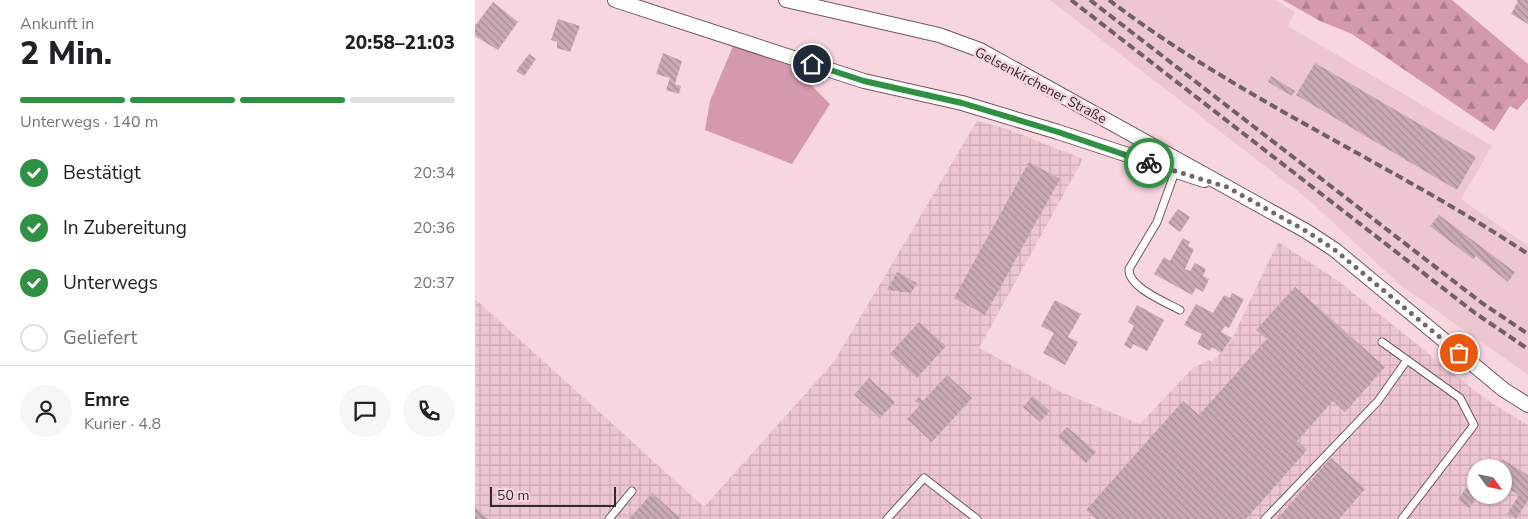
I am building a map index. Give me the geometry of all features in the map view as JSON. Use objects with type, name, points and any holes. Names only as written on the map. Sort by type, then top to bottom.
[{"type":"street","name":"Gelsenkirchener Straße","points":[[615,0],[864,81],[962,103],[1227,187]]},
{"type":"street","name":"Gelsenkirchener Straße","points":[[786,0],[939,35],[980,50],[1306,231],[1335,250],[1504,390],[1528,405]]},
{"type":"lane","points":[[1175,172],[1157,222],[1129,269],[1129,275],[1135,284],[1180,310]]},
{"type":"lane","points":[[1382,342],[1460,398],[1474,425],[1401,519]]},
{"type":"lane","points":[[1265,519],[1377,401],[1407,360]]},
{"type":"lane","points":[[887,519],[924,478],[977,519]]},
{"type":"lane","points":[[609,519],[632,491]]},
{"type":"shaded area","points":[[1050,0],[1275,0],[1295,12],[1288,26],[1492,146],[1461,199],[1528,246],[1528,375],[1400,285],[1309,200]]},
{"type":"shaded area","points":[[977,121],[1007,129],[1083,159],[979,348],[1061,392],[1140,424],[1193,368],[1209,360],[1212,362],[1230,343],[1278,242],[1337,280],[1487,400],[1528,425],[1528,519],[475,519],[475,299],[704,507],[833,363]]},
{"type":"green space","points":[[1283,0],[1452,0],[1528,64],[1528,98],[1517,110],[1510,106],[1494,131],[1352,34],[1320,21]]},
{"type":"green space","points":[[733,46],[790,64],[830,104],[792,164],[705,130],[710,101]]},
{"type":"building","points":[[1516,0],[1528,0],[1528,24],[1511,14],[1518,1]]},
{"type":"building","points":[[493,2],[518,22],[498,50],[475,36],[475,26]]},
{"type":"building","points":[[558,19],[580,26],[570,52],[557,48],[557,42],[551,40]]},
{"type":"building","points":[[663,53],[682,61],[675,84],[681,86],[679,94],[666,90],[670,78],[656,74]]},
{"type":"building","points":[[529,54],[536,59],[524,76],[516,71]]},
{"type":"building","points":[[1315,63],[1476,157],[1457,190],[1296,95]]},
{"type":"building","points":[[1271,76],[1295,91],[1292,96],[1268,82]]},
{"type":"building","points":[[1029,162],[1060,179],[985,315],[954,298]]},
{"type":"building","points":[[1178,209],[1190,217],[1180,232],[1168,223]]},
{"type":"building","points":[[1439,215],[1515,272],[1508,282],[1476,256],[1473,259],[1430,226]]},
{"type":"building","points":[[1183,238],[1190,242],[1188,246],[1194,249],[1185,269],[1190,271],[1195,263],[1206,269],[1203,276],[1209,279],[1203,292],[1196,288],[1192,295],[1154,274],[1164,257],[1170,261]]},
{"type":"building","points":[[897,272],[917,283],[911,293],[887,290]]},
{"type":"building","points":[[1295,287],[1385,367],[1345,412],[1333,401],[1297,441],[1307,450],[1246,519],[1096,519],[1086,510],[1183,401],[1199,415],[1267,339],[1256,330]]},
{"type":"building","points":[[1232,293],[1244,299],[1229,328],[1225,326],[1221,332],[1232,338],[1221,353],[1212,347],[1210,351],[1197,344],[1202,334],[1184,325],[1196,304],[1213,313],[1224,295],[1230,298]]},
{"type":"building","points":[[1055,300],[1081,314],[1068,337],[1078,342],[1065,365],[1043,353],[1054,333],[1041,326]]},
{"type":"building","points":[[1137,305],[1164,320],[1147,351],[1133,344],[1131,349],[1124,345],[1134,326],[1128,322]]},
{"type":"building","points":[[919,322],[946,346],[917,378],[890,354]]},
{"type":"building","points":[[947,375],[972,398],[932,442],[907,419],[920,405],[915,401],[919,397],[923,401]]},
{"type":"building","points":[[869,378],[895,402],[880,418],[854,395]]},
{"type":"building","points":[[1033,396],[1050,411],[1040,422],[1023,407]]},
{"type":"building","points":[[1067,427],[1096,452],[1086,463],[1058,437]]},
{"type":"building","points":[[1331,458],[1365,489],[1339,519],[1277,519]]},
{"type":"building","points":[[1513,466],[1528,475],[1528,501],[1516,519],[1507,514],[1519,495],[1513,491]]},
{"type":"building","points":[[1466,488],[1467,504],[1472,504],[1469,508],[1458,500]]},
{"type":"building","points":[[652,493],[681,519],[629,519]]},
{"type":"building","points":[[475,507],[488,519],[475,519]]},
{"type":"railway","points":[[1071,0],[1475,313],[1528,349]]},
{"type":"railway","points":[[1090,0],[1482,303],[1528,334]]},
{"type":"railway","points":[[1109,0],[1159,36],[1210,69],[1423,190],[1528,254]]},
{"type":"way so far","points":[[1149,163],[1227,187],[1306,231],[1335,250],[1459,353]]},
{"type":"route","points":[[812,64],[864,81],[962,103],[1058,132],[1149,163]]}]
